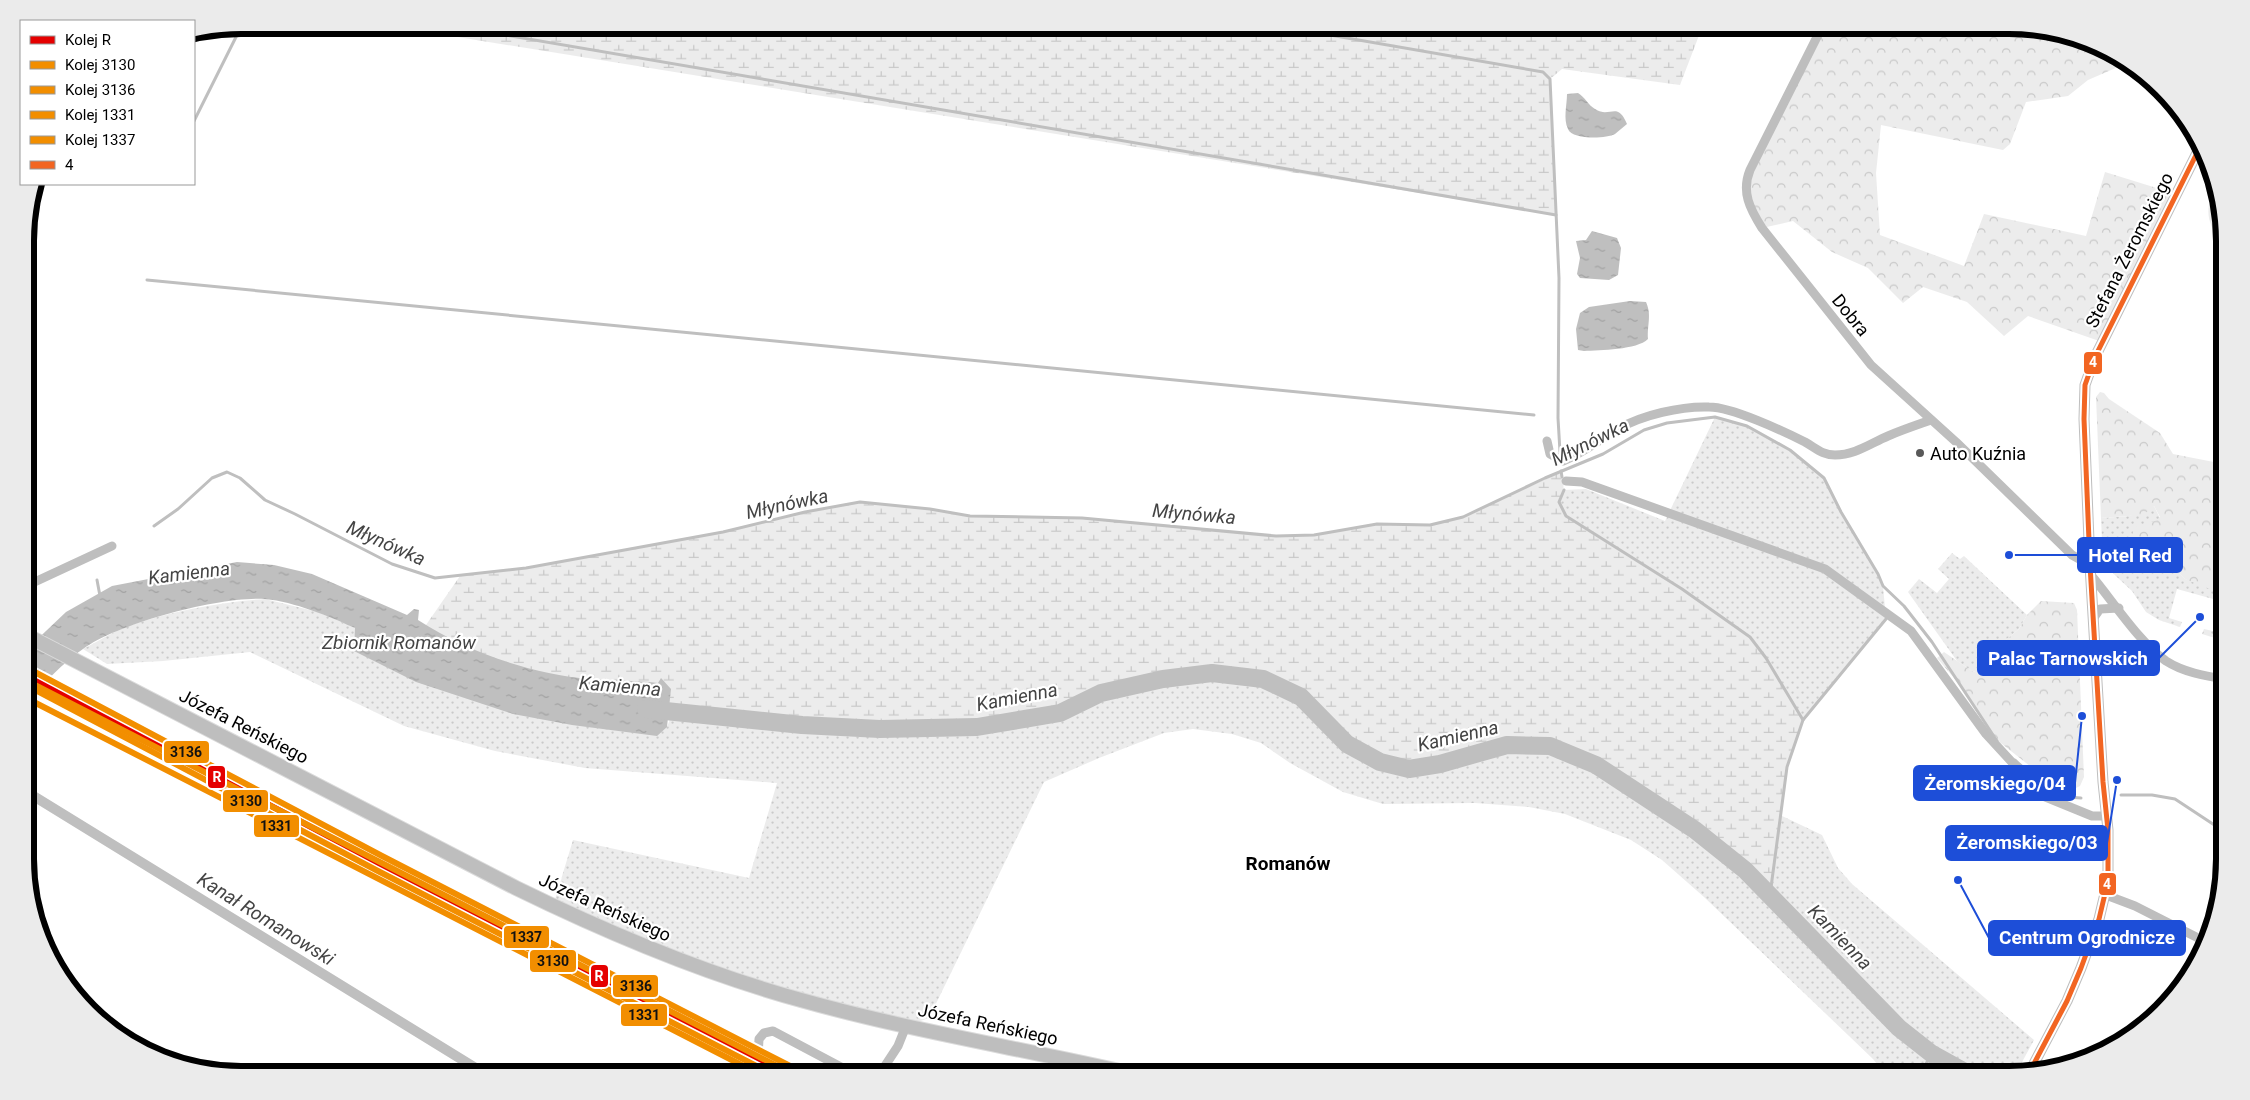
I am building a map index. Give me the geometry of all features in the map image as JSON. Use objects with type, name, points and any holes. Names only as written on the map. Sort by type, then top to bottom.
[{"type":"main road","name":"Józefa Reńskiego","points":[[34,639],[516,888],[599,928],[661,954],[760,988],[906,1026],[1095,1066]]},
{"type":"street","name":"Dobra","points":[[1818,34],[1746,179],[1747,200],[1762,228],[1871,366],[1956,442],[2072,555],[2090,570],[2144,642],[2167,661],[2186,670],[2216,677]]},
{"type":"street","name":"Stefana Żeromskiego","points":[[2034,1064],[2067,1001],[2088,951],[2106,895],[2109,867],[2090,570],[2084,419],[2085,386],[2095,357],[2197,153]]},
{"type":"street","points":[[1547,441],[1550,454],[1562,461],[1577,455],[1619,428],[1647,417],[1683,408],[1711,406],[1756,420],[1805,442],[1820,453],[1837,455],[1857,451],[1888,436],[1931,420]]},
{"type":"street","points":[[1566,481],[1582,482],[1825,570],[1911,631],[1986,734],[2043,796],[2092,816],[2107,816]]},
{"type":"street","points":[[34,582],[112,546]]},
{"type":"street","points":[[2093,619],[2096,612],[2103,608],[2119,608]]},
{"type":"street","points":[[2106,895],[2135,906],[2201,939]]},
{"type":"street","points":[[885,1066],[898,1046],[906,1026]]},
{"type":"street","points":[[758,1066],[759,1039],[764,1033],[772,1031],[840,1066]]},
{"type":"green space","points":[[440,34],[1700,34],[1680,85],[1562,69],[1550,79],[1556,215]]},
{"type":"green space","points":[[1818,34],[2023,34],[2050,38],[2089,49],[2120,66],[2088,80],[2068,96],[2026,102],[2010,144],[2003,150],[1881,125],[1876,173],[1880,235],[1964,266],[1984,214],[2086,236],[2105,172],[2176,194],[2102,342],[2028,316],[2004,336],[1967,302],[1923,287],[1903,303],[1868,268],[1832,252],[1793,221],[1762,228],[1750,208],[1750,170]]},
{"type":"green space","points":[[2211,196],[2216,234],[2210,222],[2208,208]]},
{"type":"green space","points":[[2100,392],[2104,393],[2109,399],[2160,433],[2173,454],[2216,462],[2216,588],[2212,590],[2185,579],[2167,561],[2155,564],[2145,560],[2137,552],[2131,542],[2134,527],[2158,520],[2160,517],[2154,506],[2143,515],[2101,518],[2096,397]]},
{"type":"green space","points":[[1715,417],[1747,426],[1790,450],[1824,478],[1883,586],[1886,619],[1803,720],[1766,658],[1749,637],[1682,589],[1566,516],[1559,502],[1564,490],[1586,489],[1665,521]]},
{"type":"green space","points":[[1559,473],[1564,483],[1559,502],[1566,516],[1682,589],[1749,637],[1766,658],[1803,720],[1787,767],[1770,895],[1745,870],[1695,830],[1595,765],[1550,746],[1507,745],[1440,764],[1409,769],[1380,762],[1347,744],[1301,697],[1263,679],[1212,673],[1163,679],[1101,693],[1060,713],[977,727],[880,729],[802,725],[673,711],[553,702],[410,648],[460,576],[526,568],[723,532],[805,512],[860,502],[930,509],[970,516],[1082,518],[1276,536],[1314,535],[1377,524],[1430,525],[1463,517]]},
{"type":"green space","points":[[2154,506],[2160,518],[2158,521],[2167,561],[2185,579],[2216,587],[2216,600],[2177,589],[2169,618],[2182,622],[2180,627],[2159,620],[2146,612],[2132,591],[2103,564],[2101,518],[2130,516]]},
{"type":"green space","points":[[1952,553],[1960,559],[1964,556],[2027,615],[2019,629],[2007,639],[2002,661],[1994,672],[1986,675],[1972,671],[1957,661],[1908,592],[1919,579],[1937,593],[1949,579],[1938,569]]},
{"type":"green space","points":[[265,599],[318,612],[356,628],[667,727],[673,711],[802,725],[880,729],[977,727],[1060,713],[1101,693],[1163,679],[1212,673],[1263,679],[1301,697],[1347,744],[1380,762],[1409,769],[1440,764],[1507,745],[1550,746],[1596,765],[1695,830],[1745,870],[1769,894],[1780,815],[1822,835],[1838,868],[1852,884],[2034,1040],[2020,1066],[1879,1066],[1704,897],[1662,860],[1631,840],[1565,814],[1529,807],[1475,803],[1383,804],[1343,792],[1290,763],[1261,743],[1232,734],[1193,729],[1164,733],[1044,782],[929,1018],[906,1026],[801,1001],[553,906],[573,840],[749,878],[777,783],[585,768],[495,751],[404,726],[250,652],[163,661],[107,664],[83,649],[128,626],[179,612],[230,602]]},
{"type":"green space","points":[[2041,601],[2074,603],[2077,610],[2084,777],[2080,786],[2072,790],[2054,785],[1997,740],[1966,692],[1937,658],[1944,652],[1972,671],[1986,675],[1994,672],[2002,661],[2007,639],[2019,629],[2027,615]]},
{"type":"green space","points":[[2204,629],[2216,632],[2216,649],[2215,638],[2202,634]]},
{"type":"water","points":[[1578,93],[1600,112],[1616,111],[1620,113],[1627,124],[1611,136],[1590,138],[1571,133],[1566,121],[1567,94]]},
{"type":"water","points":[[1592,231],[1617,238],[1621,248],[1618,275],[1609,280],[1580,278],[1577,274],[1580,258],[1576,241],[1586,240]]},
{"type":"water","points":[[1630,301],[1646,302],[1649,316],[1648,339],[1643,343],[1618,349],[1578,350],[1576,329],[1580,313],[1589,307]]},
{"type":"water","name":"Zbiornik Romanów","points":[[237,562],[274,565],[312,574],[407,615],[414,609],[419,610],[418,620],[437,632],[500,660],[522,667],[590,679],[658,683],[661,678],[671,689],[667,727],[657,736],[572,725],[513,714],[416,682],[354,651],[355,628],[300,606],[265,599],[246,599],[197,607],[171,613],[120,630],[99,639],[83,649],[34,692],[34,642],[66,612],[112,586]]},
{"type":"waterway","points":[[195,119],[238,34]]},
{"type":"waterway","points":[[500,34],[1556,215]]},
{"type":"waterway","points":[[1324,34],[1543,72],[1550,79],[1559,278],[1558,418],[1560,452]]},
{"type":"waterway","points":[[147,280],[1534,415]]},
{"type":"waterway","name":"Młynówka","points":[[154,526],[178,509],[212,478],[227,472],[240,478],[265,500],[392,564],[435,578],[526,568],[723,532],[805,512],[860,502],[930,509],[970,516],[1082,518],[1276,536],[1314,535],[1377,524],[1430,525],[1463,517],[1545,478],[1603,454],[1644,430],[1667,423],[1715,417],[1747,426],[1790,450],[1824,478],[1883,586],[1904,606],[1932,642],[1997,741]]},
{"type":"waterway","name":"Młynówka","points":[[1561,471],[1562,477]]},
{"type":"waterway","points":[[1564,490],[1559,502],[1566,516],[1682,589],[1750,637],[1766,658],[1803,720],[1886,619]]},
{"type":"waterway","name":"Młynówka","points":[[97,580],[100,596]]},
{"type":"waterway","name":"Kamienna","points":[[646,709],[802,725],[880,729],[977,727],[1060,713],[1101,693],[1163,679],[1212,673],[1263,679],[1301,697],[1347,744],[1380,762],[1409,769],[1440,764],[1507,745],[1550,746],[1596,765],[1695,830],[1745,870],[1899,1028],[1932,1054],[1954,1066]]},
{"type":"waterway","points":[[1770,895],[1787,767],[1803,720]]},
{"type":"waterway","name":"Młynówka","points":[[2015,760],[2045,785],[2063,794],[2081,798]]},
{"type":"waterway","name":"Młynówka","points":[[2121,795],[2152,795],[2175,799],[2216,826]]},
{"type":"waterway","name":"Kanał Romanowski","points":[[34,796],[472,1066]]},
{"type":"waterway","points":[[1925,1066],[1932,1054]]},
{"type":"rail line","name":"3136","points":[[34,672],[382,856],[790,1066]]},
{"type":"rail line","name":"R","points":[[34,680],[379,863],[774,1066]]},
{"type":"rail line","name":"1337","points":[[34,685],[777,1066]]},
{"type":"rail line","name":"3130","points":[[34,689],[376,870],[757,1066]]},
{"type":"rail line","name":"1331","points":[[34,702],[743,1066]]},
{"type":"transit line","name":"4","points":[[2033,1065],[2067,1001],[2081,968],[2099,919],[2108,881],[2108,830],[2103,782],[2090,565],[2084,419],[2085,385],[2095,357],[2197,153]]},
{"type":"place","name":"Auto Kuźnia","points":[[1920,453]]},
{"type":"place","name":"Hotel Red","points":[[2009,555]]},
{"type":"place","name":"Palac Tarnowskich","points":[[2200,617]]},
{"type":"place","name":"Żeromskiego/04","points":[[2082,716]]},
{"type":"place","name":"Żeromskiego/03","points":[[2117,780]]},
{"type":"place","name":"Centrum Ogrodnicze","points":[[1958,880]]},
{"type":"district","name":"Romanów","points":[[1288,863]]}]
